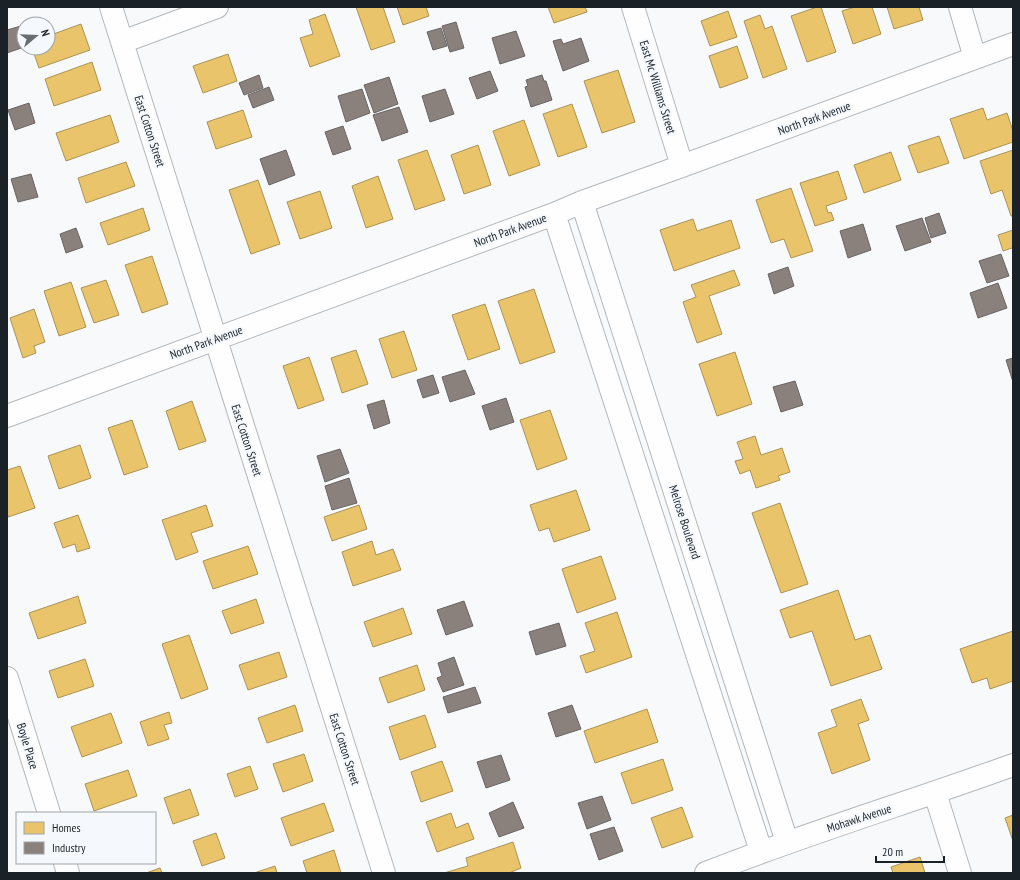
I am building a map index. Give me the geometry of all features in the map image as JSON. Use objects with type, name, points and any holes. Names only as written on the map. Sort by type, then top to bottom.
[{"type":"street","name":"East Cotton Street","points":[[111,7],[384,873]]},
{"type":"street","points":[[122,42],[218,7]]},
{"type":"street","name":"East Mc Williams Street","points":[[633,7],[682,166]]},
{"type":"street","points":[[960,7],[975,58]]},
{"type":"street","name":"North Park Avenue","points":[[7,416],[554,214],[582,202],[1013,44]]},
{"type":"street","name":"Melrose Boulevard","points":[[582,202],[787,842]]},
{"type":"street","points":[[554,214],[761,851]]},
{"type":"street","name":"Boyle Place","points":[[7,678],[49,812]]},
{"type":"street","name":"Mohawk Avenue","points":[[706,873],[761,851],[935,793],[1013,765]]},
{"type":"street","points":[[935,793],[960,873]]},
{"type":"building: Homes","points":[[356,7],[383,7],[395,42],[371,50]]},
{"type":"building: Homes","points":[[397,7],[426,7],[429,16],[403,25]]},
{"type":"building: Homes","points":[[548,7],[585,7],[587,12],[554,23]]},
{"type":"building: Homes","points":[[821,7],[836,52],[807,62],[791,16]]},
{"type":"building: Homes","points":[[855,7],[872,7],[881,34],[853,44],[842,11]]},
{"type":"building: Homes","points":[[887,7],[919,7],[923,20],[894,29]]},
{"type":"building: Homes","points":[[728,11],[737,37],[710,46],[701,21]]},
{"type":"building: Homes","points":[[325,14],[340,56],[310,67],[300,38],[313,34],[309,20]]},
{"type":"building: Homes","points":[[760,15],[765,29],[772,26],[787,69],[763,78],[744,21]]},
{"type":"building: Homes","points":[[81,24],[90,50],[39,68],[35,56],[56,56],[56,33]]},
{"type":"building: Homes","points":[[737,46],[748,78],[720,88],[709,56]]},
{"type":"building: Homes","points":[[228,54],[237,81],[203,93],[193,66]]},
{"type":"building: Homes","points":[[92,62],[101,90],[54,106],[45,79]]},
{"type":"building: Homes","points":[[618,70],[635,122],[602,133],[584,81]]},
{"type":"building: Homes","points":[[572,104],[587,147],[558,157],[543,114]]},
{"type":"building: Homes","points":[[983,108],[987,120],[1007,113],[1013,131],[1013,142],[964,159],[950,119]]},
{"type":"building: Homes","points":[[243,110],[252,137],[216,149],[207,122]]},
{"type":"building: Homes","points":[[110,115],[119,142],[66,161],[56,133]]},
{"type":"building: Homes","points":[[524,120],[540,165],[509,176],[493,131]]},
{"type":"building: Homes","points":[[939,136],[949,163],[918,173],[908,146]]},
{"type":"building: Homes","points":[[478,145],[491,185],[464,194],[451,155]]},
{"type":"building: Homes","points":[[427,150],[445,200],[415,210],[398,160]]},
{"type":"building: Homes","points":[[1013,150],[1013,216],[1011,216],[1002,190],[991,194],[980,161]]},
{"type":"building: Homes","points":[[891,152],[901,180],[864,193],[854,165]]},
{"type":"building: Homes","points":[[126,162],[135,186],[86,203],[78,178]]},
{"type":"building: Homes","points":[[838,171],[847,199],[826,206],[828,213],[831,212],[834,220],[815,226],[800,183]]},
{"type":"building: Homes","points":[[378,176],[393,219],[366,228],[352,186]]},
{"type":"building: Homes","points":[[258,180],[280,244],[251,254],[229,190]]},
{"type":"building: Homes","points":[[791,188],[813,251],[791,258],[784,239],[771,243],[756,200]]},
{"type":"building: Homes","points":[[320,191],[332,228],[300,239],[287,202]]},
{"type":"building: Homes","points":[[143,208],[150,230],[108,245],[100,223]]},
{"type":"building: Homes","points":[[693,219],[697,231],[731,220],[740,248],[674,271],[660,230]]},
{"type":"building: Homes","points":[[1013,230],[1013,251],[1012,248],[1003,251],[998,235]]},
{"type":"building: Homes","points":[[152,256],[168,304],[142,313],[125,265]]},
{"type":"building: Homes","points":[[734,270],[740,285],[709,296],[722,334],[697,343],[683,302],[696,297],[691,285]]},
{"type":"building: Homes","points":[[106,280],[119,315],[94,323],[81,288]]},
{"type":"building: Homes","points":[[71,282],[86,327],[59,336],[44,291]]},
{"type":"building: Homes","points":[[534,289],[555,352],[520,364],[498,301]]},
{"type":"building: Homes","points":[[485,304],[500,349],[468,360],[452,315]]},
{"type":"building: Homes","points":[[34,309],[45,342],[34,346],[36,353],[23,358],[10,318]]},
{"type":"building: Homes","points":[[404,331],[417,370],[392,378],[379,339]]},
{"type":"building: Homes","points":[[356,350],[368,384],[342,393],[331,358]]},
{"type":"building: Homes","points":[[735,352],[752,404],[717,416],[699,364]]},
{"type":"building: Homes","points":[[309,357],[324,400],[298,409],[283,366]]},
{"type":"building: Homes","points":[[192,401],[206,441],[179,450],[166,411]]},
{"type":"building: Homes","points":[[550,410],[567,459],[537,470],[520,420]]},
{"type":"building: Homes","points":[[132,420],[148,467],[124,475],[108,428]]},
{"type":"building: Homes","points":[[755,436],[761,455],[782,448],[790,472],[778,476],[780,480],[756,488],[750,470],[740,474],[735,461],[743,459],[737,442]]},
{"type":"building: Homes","points":[[80,445],[91,478],[59,489],[48,456]]},
{"type":"building: Homes","points":[[20,466],[35,508],[8,517],[7,470]]},
{"type":"building: Homes","points":[[576,490],[590,530],[554,542],[549,528],[539,531],[530,505]]},
{"type":"building: Homes","points":[[780,503],[808,584],[781,593],[752,513]]},
{"type":"building: Homes","points":[[206,505],[213,526],[191,533],[198,552],[176,560],[162,520]]},
{"type":"building: Homes","points":[[359,505],[367,529],[332,541],[324,517]]},
{"type":"building: Homes","points":[[78,515],[90,548],[77,552],[75,544],[63,548],[54,523]]},
{"type":"building: Homes","points":[[372,541],[376,555],[393,549],[401,570],[353,586],[342,552]]},
{"type":"building: Homes","points":[[248,546],[258,574],[213,589],[203,561]]},
{"type":"building: Homes","points":[[601,556],[616,599],[577,613],[562,569]]},
{"type":"building: Homes","points":[[838,590],[855,640],[870,635],[882,669],[831,686],[812,631],[790,638],[780,610]]},
{"type":"building: Homes","points":[[78,596],[86,623],[38,639],[29,613]]},
{"type":"building: Homes","points":[[256,599],[264,623],[231,634],[222,611]]},
{"type":"building: Homes","points":[[403,608],[412,634],[373,647],[364,622]]},
{"type":"building: Homes","points":[[617,612],[632,657],[586,673],[580,656],[595,651],[585,623]]},
{"type":"building: Homes","points":[[1013,631],[1013,681],[990,689],[987,678],[972,683],[960,649]]},
{"type":"building: Homes","points":[[189,635],[208,689],[181,699],[162,644]]},
{"type":"building: Homes","points":[[279,652],[287,677],[248,690],[239,665]]},
{"type":"building: Homes","points":[[85,659],[94,686],[58,698],[49,671]]},
{"type":"building: Homes","points":[[417,665],[425,690],[388,703],[379,678]]},
{"type":"building: Homes","points":[[861,699],[869,720],[858,724],[870,760],[832,774],[818,733],[837,726],[831,710]]},
{"type":"building: Homes","points":[[295,705],[303,731],[267,743],[258,718]]},
{"type":"building: Homes","points":[[647,709],[658,742],[595,763],[584,731]]},
{"type":"building: Homes","points":[[169,712],[172,723],[164,725],[169,739],[148,746],[140,722]]},
{"type":"building: Homes","points":[[111,713],[122,743],[82,757],[71,727]]},
{"type":"building: Homes","points":[[425,715],[436,747],[400,760],[389,727]]},
{"type":"building: Homes","points":[[304,754],[313,781],[283,792],[273,764]]},
{"type":"building: Homes","points":[[663,759],[673,790],[632,804],[621,773]]},
{"type":"building: Homes","points":[[442,761],[453,791],[421,802],[411,772]]},
{"type":"building: Homes","points":[[250,766],[258,789],[235,797],[227,774]]},
{"type":"building: Homes","points":[[128,770],[137,796],[94,811],[85,784]]},
{"type":"building: Homes","points":[[190,789],[199,815],[173,824],[164,798]]},
{"type":"building: Homes","points":[[324,803],[334,831],[291,846],[281,818]]},
{"type":"building: Homes","points":[[682,807],[693,837],[662,848],[651,818]]},
{"type":"building: Homes","points":[[451,813],[456,828],[468,823],[474,839],[437,852],[426,822]]},
{"type":"building: Homes","points":[[1013,815],[1013,841],[1005,818]]},
{"type":"building: Homes","points":[[216,833],[225,858],[202,866],[193,841]]},
{"type":"building: Homes","points":[[513,842],[521,868],[509,873],[444,873],[468,866],[466,858]]},
{"type":"building: Homes","points":[[334,850],[341,873],[307,873],[303,861]]},
{"type":"building: Homes","points":[[920,857],[925,873],[893,873],[891,867]]},
{"type":"building: Homes","points":[[275,866],[277,873],[254,873]]},
{"type":"building: Homes","points":[[160,868],[162,873],[146,873]]},
{"type":"building: Industry","points":[[456,22],[464,48],[450,52],[442,26]]},
{"type":"building: Industry","points":[[16,27],[16,50],[7,53],[7,30]]},
{"type":"building: Industry","points":[[441,28],[447,46],[433,50],[427,32]]},
{"type":"building: Industry","points":[[516,31],[525,56],[500,64],[492,38]]},
{"type":"building: Industry","points":[[581,38],[589,61],[563,71],[553,41],[561,39],[563,44]]},
{"type":"building: Industry","points":[[490,71],[498,91],[477,99],[469,78]]},
{"type":"building: Industry","points":[[259,75],[263,88],[244,95],[239,83]]},
{"type":"building: Industry","points":[[542,75],[544,81],[546,81],[552,100],[531,107],[525,87],[528,86],[526,80]]},
{"type":"building: Industry","points":[[389,77],[398,104],[374,113],[364,85]]},
{"type":"building: Industry","points":[[269,87],[274,100],[253,108],[248,95]]},
{"type":"building: Industry","points":[[362,89],[370,113],[346,122],[338,96]]},
{"type":"building: Industry","points":[[445,89],[454,114],[430,122],[422,96]]},
{"type":"building: Industry","points":[[29,103],[35,123],[15,130],[8,110]]},
{"type":"building: Industry","points":[[399,107],[408,132],[382,141],[373,115]]},
{"type":"building: Industry","points":[[343,126],[351,149],[333,155],[325,132]]},
{"type":"building: Industry","points":[[286,150],[295,175],[269,185],[260,159]]},
{"type":"building: Industry","points":[[31,174],[38,197],[18,202],[11,179]]},
{"type":"building: Industry","points":[[939,213],[946,233],[931,238],[925,218]]},
{"type":"building: Industry","points":[[922,218],[931,242],[905,251],[896,226]]},
{"type":"building: Industry","points":[[863,224],[871,250],[848,258],[840,231]]},
{"type":"building: Industry","points":[[76,228],[83,247],[66,253],[60,234]]},
{"type":"building: Industry","points":[[1001,254],[1009,276],[987,283],[979,261]]},
{"type":"building: Industry","points":[[788,267],[794,286],[774,294],[768,274]]},
{"type":"building: Industry","points":[[998,283],[1007,308],[978,318],[970,293]]},
{"type":"building: Industry","points":[[1013,358],[1013,382],[1006,360]]},
{"type":"building: Industry","points":[[465,370],[475,394],[450,402],[442,377]]},
{"type":"building: Industry","points":[[433,375],[439,393],[423,398],[417,380]]},
{"type":"building: Industry","points":[[795,381],[803,405],[781,412],[773,387]]},
{"type":"building: Industry","points":[[506,398],[514,422],[490,430],[482,406]]},
{"type":"building: Industry","points":[[384,400],[390,423],[374,429],[367,405]]},
{"type":"building: Industry","points":[[340,449],[349,473],[325,482],[317,456]]},
{"type":"building: Industry","points":[[349,478],[357,503],[332,510],[325,486]]},
{"type":"building: Industry","points":[[464,601],[473,626],[446,635],[437,610]]},
{"type":"building: Industry","points":[[559,623],[566,646],[536,655],[529,632]]},
{"type":"building: Industry","points":[[454,657],[464,685],[443,692],[437,678],[442,676],[438,663]]},
{"type":"building: Industry","points":[[475,687],[481,703],[448,713],[443,697]]},
{"type":"building: Industry","points":[[572,705],[581,729],[556,737],[548,713]]},
{"type":"building: Industry","points":[[501,755],[510,780],[486,788],[477,762]]},
{"type":"building: Industry","points":[[602,796],[611,820],[587,829],[578,803]]},
{"type":"building: Industry","points":[[513,802],[524,828],[499,837],[489,813]]},
{"type":"building: Industry","points":[[614,827],[623,851],[599,860],[590,834]]}]
